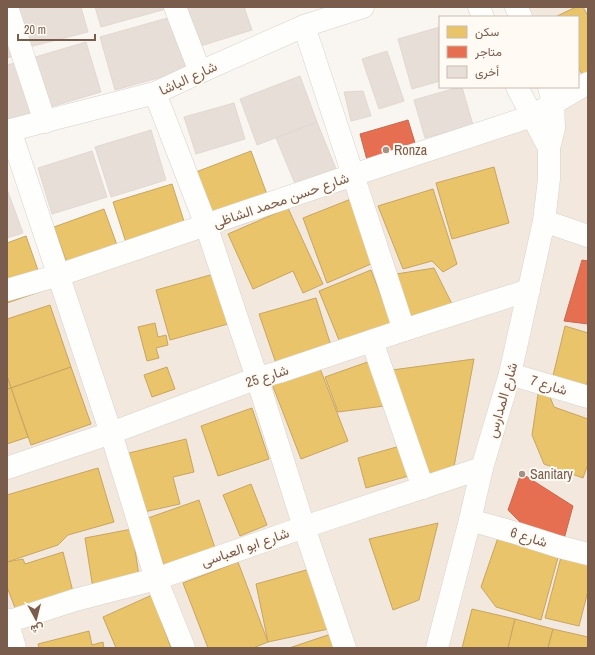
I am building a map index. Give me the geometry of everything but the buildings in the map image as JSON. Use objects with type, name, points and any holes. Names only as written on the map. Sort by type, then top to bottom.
[{"type":"street","points":[[7,7],[45,122]]},
{"type":"street","points":[[175,7],[200,72]]},
{"type":"street","name":"شارع الباشا","points":[[8,130],[45,122],[155,93],[304,26],[363,7]]},
{"type":"street","points":[[516,7],[520,16]]},
{"type":"street","points":[[304,26],[404,330]]},
{"type":"street","points":[[518,88],[550,148]]},
{"type":"street","name":"شارع حسن محمد الشاظى","points":[[7,290],[59,275],[532,116],[551,95],[573,88]]},
{"type":"street","points":[[155,93],[206,225],[345,648]]},
{"type":"street","name":"شارع المدارس","points":[[437,648],[482,468],[510,374],[544,221],[549,180],[550,148],[554,128],[551,95]]},
{"type":"street","points":[[8,130],[59,275],[111,434],[156,579],[184,648]]},
{"type":"street","points":[[544,221],[588,236]]},
{"type":"street","name":"شارع 25","points":[[7,468],[111,434],[257,378],[529,290]]},
{"type":"street","points":[[372,341],[423,488]]},
{"type":"street","name":"شارع 7","points":[[510,374],[588,397]]},
{"type":"street","name":"شارع ابو العباسى","points":[[7,621],[75,600],[156,579],[304,527],[482,468]]},
{"type":"street","name":"شارع 6","points":[[470,520],[588,554]]},
{"type":"street","points":[[7,621],[15,648]]},
{"type":"shaded area","points":[[522,7],[588,7],[588,648],[440,648],[531,292],[555,106],[577,88],[579,88],[579,16],[526,16]]},
{"type":"shaded area","points":[[531,117],[549,180],[435,648],[7,648],[7,296]]},
{"type":"place","name":"Ronza","points":[[386,150]]},
{"type":"place","name":"Sanitary","points":[[522,474]]}]
